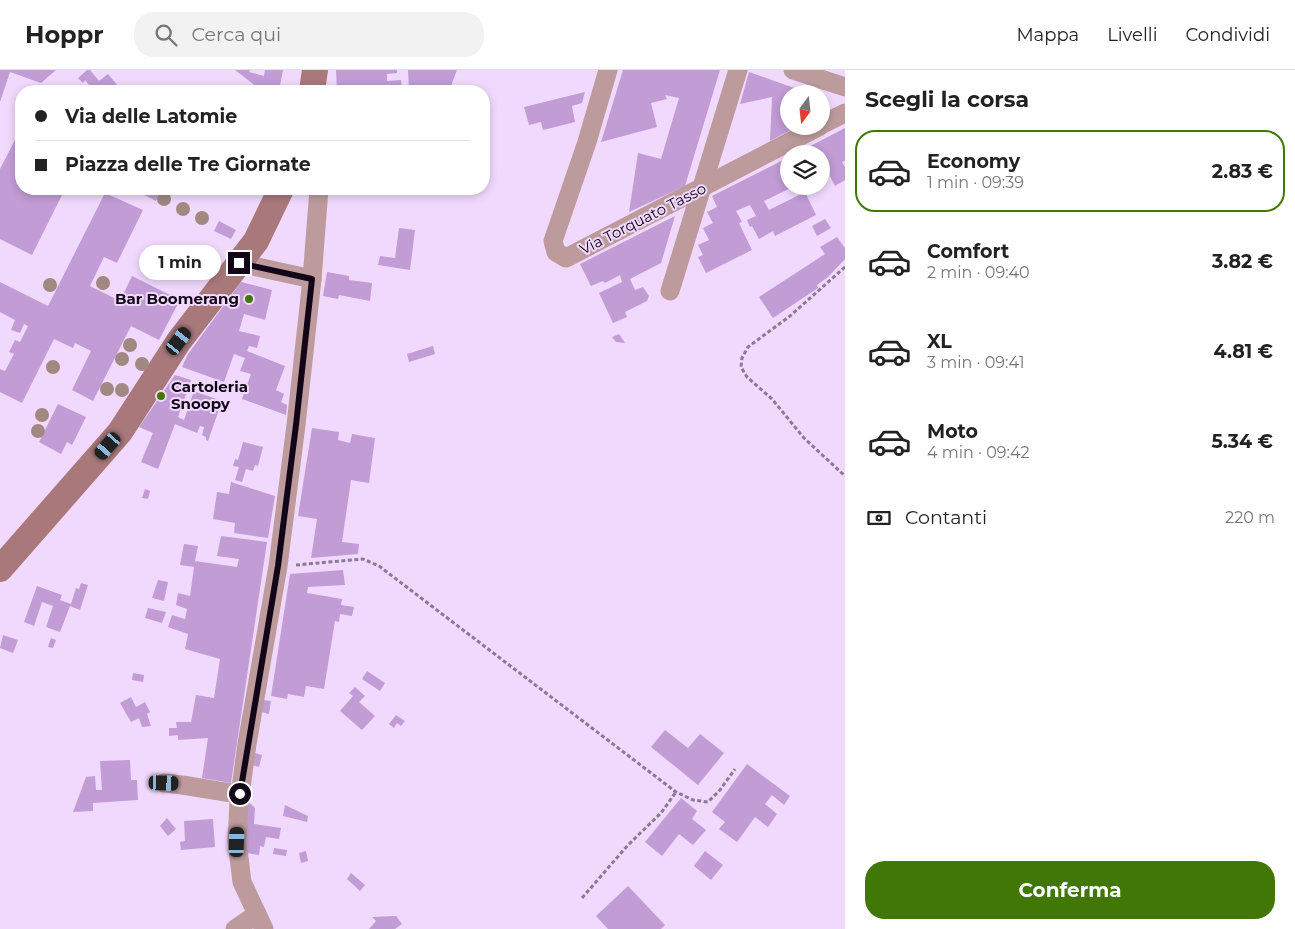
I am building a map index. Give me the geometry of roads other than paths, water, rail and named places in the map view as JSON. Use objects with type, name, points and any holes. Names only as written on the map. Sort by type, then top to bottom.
[{"type":"street","name":"Via Torquato Tasso","points":[[608,70],[587,142],[553,241],[556,252],[566,258],[803,135]]},
{"type":"street","points":[[670,291],[738,70]]},
{"type":"street","points":[[793,70],[845,87]]},
{"type":"street","name":"Via Torquato Tasso","points":[[830,121],[845,113]]},
{"type":"street","points":[[0,569],[120,432],[179,341],[256,241],[278,195]]},
{"type":"street","points":[[235,929],[261,922],[242,882],[237,842],[240,794],[278,566],[312,279],[319,195]]},
{"type":"street","points":[[239,263],[312,279]]},
{"type":"street","points":[[164,783],[184,784],[209,790],[240,794]]},
{"type":"place","name":"Bar Boomerang","points":[[249,299]]},
{"type":"place","name":"Cartoleria Snoopy","points":[[161,396]]}]
